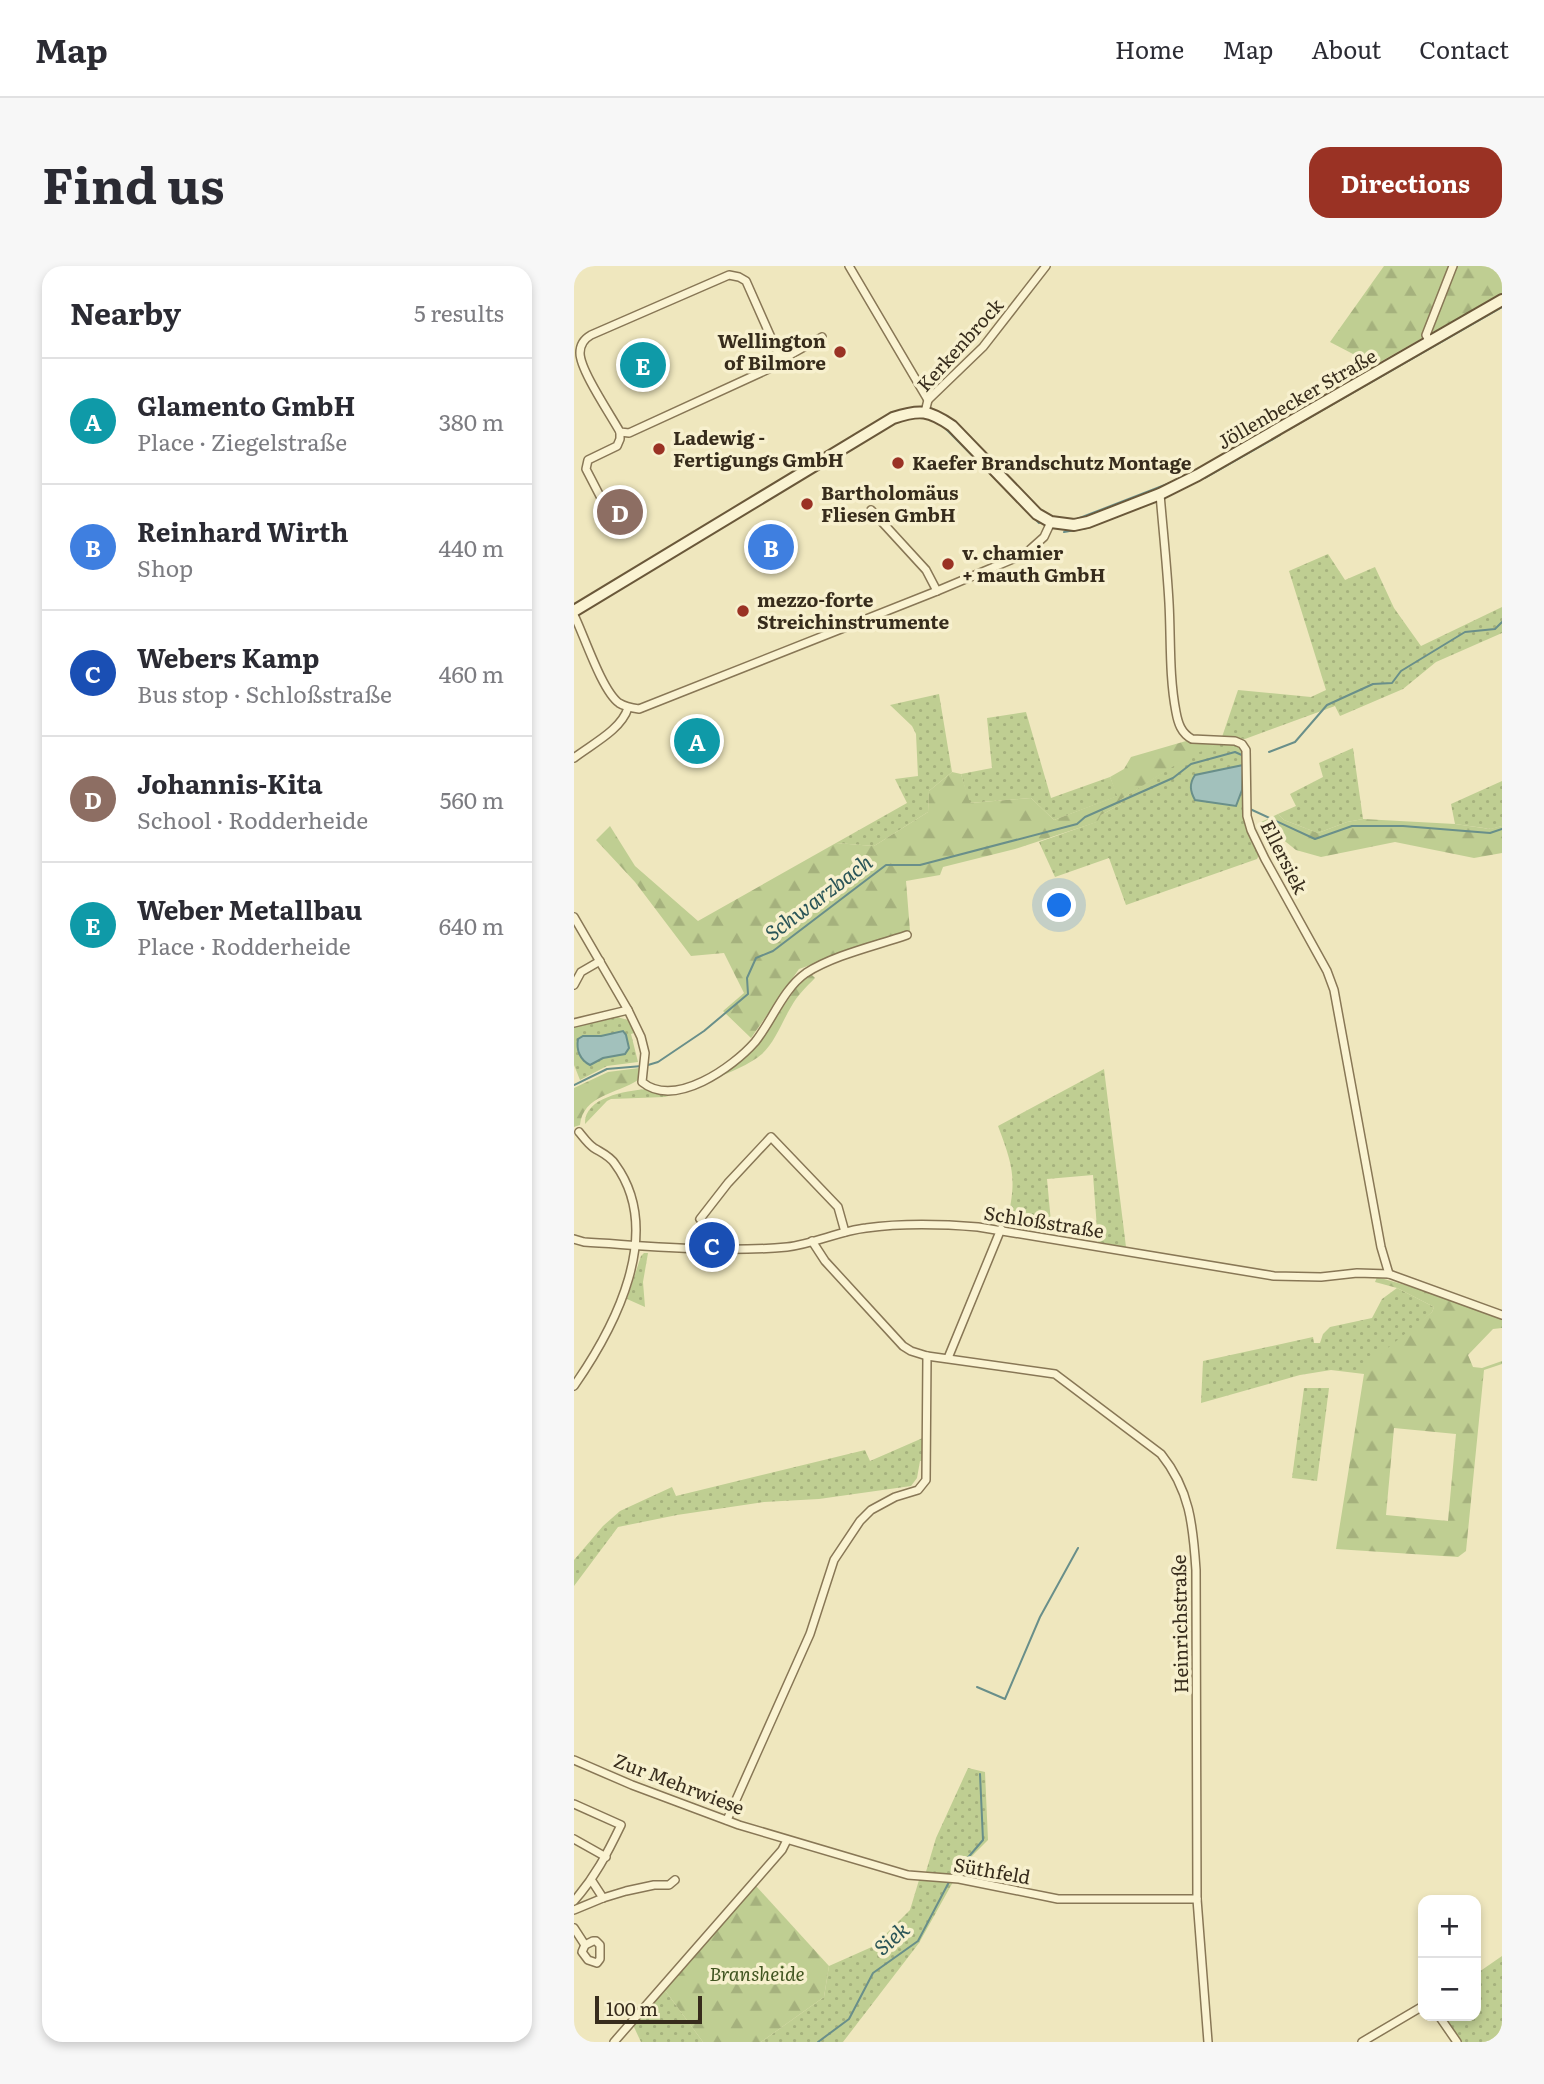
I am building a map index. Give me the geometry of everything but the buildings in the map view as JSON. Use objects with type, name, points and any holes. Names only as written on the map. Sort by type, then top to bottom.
[{"type":"street","points":[[849,266],[926,406],[952,426],[1028,507],[1051,522],[1044,537],[1025,554],[639,709],[628,708],[614,699],[574,613],[894,418],[926,406]]},
{"type":"street","name":"Kerkenbrock","points":[[926,406],[983,347],[1046,266]]},
{"type":"street","points":[[1430,342],[1426,335],[1453,266]]},
{"type":"street","points":[[601,498],[586,464],[588,460],[617,446],[620,432],[578,367],[577,346],[584,340],[729,275],[746,281],[781,360]]},
{"type":"street","name":"Jöllenbecker Straße","points":[[1051,522],[1074,525],[1088,522],[1160,494],[1198,475],[1502,300]]},
{"type":"street","points":[[620,432],[629,433],[773,367],[822,337]]},
{"type":"street","name":"Ellersiek","points":[[1160,494],[1176,713],[1183,732],[1192,739],[1222,739],[1242,744],[1246,750],[1247,809],[1251,830],[1327,971],[1334,990],[1381,1247],[1389,1274]]},
{"type":"street","points":[[871,510],[926,570],[937,591]]},
{"type":"street","points":[[574,758],[618,725],[628,708]]},
{"type":"street","points":[[574,917],[641,1037],[645,1059],[642,1082],[647,1086],[678,1090],[689,1088],[737,1061],[805,974],[830,962],[907,935]]},
{"type":"street","points":[[574,985],[581,972],[600,961]]},
{"type":"street","points":[[574,1023],[628,1010]]},
{"type":"street","points":[[574,1386],[597,1353],[625,1290],[636,1245],[633,1204],[621,1173],[613,1160],[593,1147],[579,1132]]},
{"type":"street","points":[[723,1249],[722,1239],[700,1219],[771,1137],[838,1207],[845,1232]]},
{"type":"street","name":"Schloßstraße","points":[[574,1239],[584,1242],[723,1249],[784,1247],[845,1232],[895,1226],[1001,1229],[1274,1276],[1389,1274],[1502,1315]]},
{"type":"street","points":[[948,1358],[1001,1229]]},
{"type":"street","name":"Heinrichstraße","points":[[812,1241],[825,1261],[903,1346],[927,1356],[1055,1374],[1161,1454],[1181,1483],[1194,1542],[1196,1570],[1197,1899],[1208,2042]]},
{"type":"street","points":[[727,1820],[810,1634],[834,1560],[860,1521],[871,1510],[895,1497],[918,1490],[926,1480],[927,1356]]},
{"type":"street","name":"Zur Mehrwiese","points":[[574,1760],[632,1785],[773,1835]]},
{"type":"street","points":[[574,1804],[621,1825],[592,1881],[574,1901]]},
{"type":"street","name":"Süthfeld","points":[[773,1835],[908,1875],[959,1879],[1052,1898],[1197,1899]]},
{"type":"street","points":[[574,1839],[606,1857]]},
{"type":"street","points":[[614,2042],[782,1850],[787,1840]]},
{"type":"street","points":[[592,1881],[603,1898]]},
{"type":"street","points":[[574,1910],[603,1898],[654,1885],[669,1885],[676,1881]]},
{"type":"street","points":[[574,1928],[585,1945]]},
{"type":"street","points":[[1362,2042],[1418,2009]]},
{"type":"street","points":[[1442,2021],[1457,2042]]},
{"type":"green space","points":[[1384,266],[1502,266],[1502,293],[1364,371],[1353,354],[1330,342]]},
{"type":"green space","points":[[1328,554],[1345,580],[1375,567],[1394,608],[1421,646],[1502,607],[1502,633],[1436,662],[1403,689],[1340,716],[1335,706],[1245,739],[1222,737],[1238,690],[1311,697],[1326,690],[1289,571]]},
{"type":"green space","points":[[939,694],[952,772],[929,791],[928,812],[874,846],[836,843],[907,803],[895,779],[918,776],[916,734],[912,726],[890,705]]},
{"type":"green space","points":[[1026,712],[1051,798],[1110,777],[1118,796],[1054,820],[1031,798],[969,803],[961,774],[992,768],[987,718]]},
{"type":"green space","points":[[1186,741],[1214,742],[1214,746],[1188,757],[1120,800],[1121,804],[1101,815],[1097,822],[1015,849],[943,867],[940,875],[906,881],[910,931],[799,969],[751,1038],[723,1011],[744,993],[724,953],[691,956],[635,882],[596,840],[610,826],[635,866],[698,921],[836,843],[874,846],[928,812],[929,791],[952,772],[961,774],[970,803],[1031,798],[1054,820],[1117,796],[1110,777],[1124,769],[1131,757]]},
{"type":"green space","points":[[1214,742],[1237,746],[1245,752],[1246,778],[1242,815],[1259,855],[1257,859],[1126,905],[1109,858],[1055,877],[1039,842],[1096,822],[1101,815],[1121,804],[1120,800],[1188,756],[1213,746]]},
{"type":"green space","points":[[1353,748],[1363,819],[1318,833],[1284,820],[1278,814],[1296,806],[1290,794],[1323,777],[1319,763]]},
{"type":"green space","points":[[1502,781],[1502,826],[1491,829],[1455,824],[1451,804]]},
{"type":"green space","points":[[1278,814],[1284,820],[1318,833],[1363,819],[1455,824],[1490,829],[1502,826],[1502,853],[1474,858],[1395,842],[1321,857],[1296,850],[1261,822]]},
{"type":"green space","points":[[811,974],[815,978],[796,999],[767,1049],[751,1062],[714,1079],[738,1063],[758,1043],[796,988]]},
{"type":"green space","points":[[614,1016],[631,1021],[637,1032],[631,1034],[638,1062],[607,1066],[580,1080],[574,1065],[574,1026]]},
{"type":"green space","points":[[639,1068],[638,1080],[594,1101],[582,1115],[580,1125],[574,1127],[574,1088],[608,1072]]},
{"type":"green space","points":[[1104,1069],[1126,1247],[1098,1242],[1093,1175],[1047,1179],[1052,1233],[1006,1226],[1013,1186],[1008,1153],[998,1126]]},
{"type":"green space","points":[[646,1089],[678,1093],[665,1097],[611,1099],[585,1124],[591,1107],[599,1102],[618,1094]]},
{"type":"green space","points":[[644,1253],[648,1253],[643,1282],[645,1307],[627,1299]]},
{"type":"green space","points":[[1377,1277],[1440,1295],[1502,1319],[1502,1328],[1493,1329],[1468,1355],[1473,1367],[1482,1368],[1502,1361],[1502,1364],[1484,1370],[1466,1551],[1458,1557],[1336,1549],[1363,1368],[1432,1312],[1434,1307],[1397,1288],[1375,1282]],"holes":[[[1394,1428],[1456,1434],[1448,1521],[1386,1515]]]},
{"type":"green space","points":[[1397,1288],[1434,1307],[1432,1312],[1364,1374],[1331,1370],[1300,1375],[1201,1403],[1203,1361],[1313,1337],[1314,1343],[1320,1343],[1323,1334],[1330,1327],[1372,1318],[1382,1299]]},
{"type":"green space","points":[[1304,1388],[1329,1388],[1317,1481],[1292,1478]]},
{"type":"green space","points":[[925,1437],[925,1461],[920,1461],[917,1478],[911,1486],[819,1499],[764,1502],[618,1527],[574,1586],[574,1560],[603,1526],[620,1511],[672,1487],[676,1496],[865,1450],[870,1461]]},
{"type":"green space","points":[[968,1768],[985,1772],[988,1840],[956,1875],[925,1875],[936,1838]]},
{"type":"green space","points":[[919,1880],[953,1882],[919,1943],[843,2042],[761,2042],[824,1997],[829,1966],[874,1946],[910,1910]]},
{"type":"green space","name":"Bransheide","points":[[756,1886],[829,1966],[824,1997],[761,2042],[703,2042],[664,1989]]},
{"type":"green space","points":[[1502,1956],[1502,2042],[1462,2042],[1447,2021],[1481,2021],[1481,1971]]},
{"type":"green space","points":[[664,1989],[703,2042],[641,2042],[633,2025]]},
{"type":"water","points":[[1243,765],[1242,790],[1236,806],[1195,800],[1191,787],[1195,775]]},
{"type":"water","points":[[623,1031],[629,1048],[625,1054],[603,1058],[590,1065],[581,1057],[578,1039]]},
{"type":"waterway","points":[[1288,430],[1502,307]]},
{"type":"waterway","points":[[945,428],[1039,523]]},
{"type":"waterway","points":[[1205,478],[1280,435]]},
{"type":"waterway","points":[[1077,519],[1170,483]]},
{"type":"waterway","points":[[1064,532],[1087,528]]},
{"type":"waterway","name":"Schwarzbach","points":[[1269,752],[1295,742],[1327,705],[1373,684],[1392,683],[1401,671],[1465,632],[1495,629],[1502,622]]},
{"type":"waterway","name":"Schwarzbach","points":[[648,1065],[658,1062],[704,1031],[748,994],[747,978],[756,958],[773,951],[886,865],[920,865],[1077,824],[1085,817],[1173,778],[1191,764],[1235,752],[1244,756]]},
{"type":"waterway","points":[[1250,809],[1315,839],[1352,826],[1403,826],[1490,833],[1502,829]]},
{"type":"waterway","name":"Schwarzbach","points":[[574,1085],[607,1069],[642,1066]]},
{"type":"waterway","points":[[977,1687],[1005,1699],[1040,1617],[1078,1548]]},
{"type":"waterway","name":"Siek","points":[[953,1875],[983,1840],[980,1774]]},
{"type":"waterway","name":"Siek","points":[[818,2042],[849,2019],[873,1973],[918,1941],[949,1882]]},
{"type":"place","name":"Wellington of Bilmore","points":[[840,352]]},
{"type":"place","name":"Weber Metallbau","points":[[643,365]]},
{"type":"place","name":"Ladewig - Fertigungs GmbH","points":[[659,449]]},
{"type":"place","name":"Kaefer Brandschutz Montage","points":[[898,463]]},
{"type":"place","name":"Bartholomäus Fliesen GmbH","points":[[807,504]]},
{"type":"place","name":"Johannis-Kita","points":[[620,512]]},
{"type":"place","name":"Reinhard Wirth","points":[[771,547]]},
{"type":"place","name":"v. chamier + mauth GmbH","points":[[948,564]]},
{"type":"place","name":"mezzo-forte Streichinstrumente","points":[[743,611]]},
{"type":"place","name":"Glamento GmbH","points":[[697,741]]},
{"type":"place","name":"Webers Kamp","points":[[712,1245]]}]
